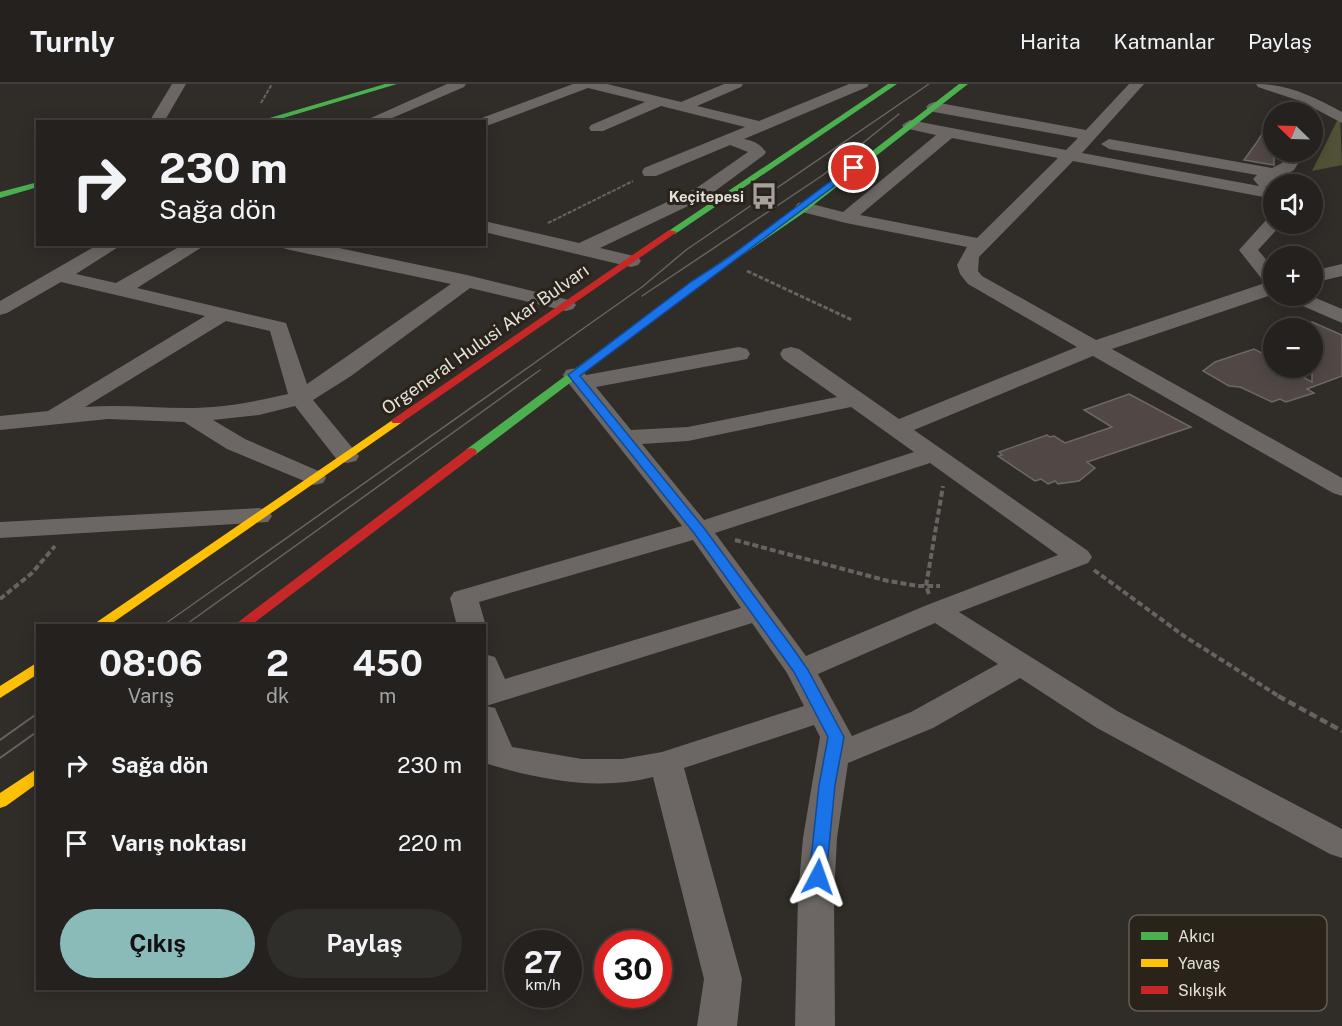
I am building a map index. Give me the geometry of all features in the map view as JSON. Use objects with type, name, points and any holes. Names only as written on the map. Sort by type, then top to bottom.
[{"type":"main road","points":[[267,120],[393,84]]},
{"type":"main road","name":"Orgeneral Hulusi Akar Bulvarı","points":[[101,624],[893,84]]},
{"type":"main road","points":[[243,624],[577,379],[696,283],[729,262],[804,207],[964,84]]},
{"type":"main road","points":[[0,195],[36,185]]},
{"type":"main road","points":[[0,693],[36,668]]},
{"type":"main road","points":[[0,802],[36,775]]},
{"type":"street","points":[[157,120],[179,84]]},
{"type":"street","points":[[374,120],[459,84]]},
{"type":"street","points":[[486,121],[587,84],[759,126]]},
{"type":"street","points":[[682,107],[736,84]]},
{"type":"street","points":[[650,172],[862,84]]},
{"type":"street","points":[[1137,84],[981,244],[966,262],[968,271],[975,280],[1342,488]]},
{"type":"street","points":[[1263,84],[1305,98],[1342,103]]},
{"type":"street","points":[[1305,98],[1322,114],[1342,118]]},
{"type":"street","points":[[597,128],[659,102]]},
{"type":"street","points":[[928,111],[1081,144],[1263,195]]},
{"type":"street","points":[[910,125],[948,133],[1081,144],[1274,173],[1288,166],[1291,162]]},
{"type":"street","points":[[846,218],[948,133]]},
{"type":"street","points":[[582,249],[701,193],[758,152],[750,145],[728,139]]},
{"type":"street","points":[[804,207],[846,218],[981,244]]},
{"type":"street","points":[[486,226],[631,261]]},
{"type":"street","points":[[1263,234],[1248,250],[1263,268]]},
{"type":"street","points":[[0,309],[111,246]]},
{"type":"street","points":[[119,290],[195,246]]},
{"type":"street","points":[[300,246],[467,281],[566,305]]},
{"type":"street","points":[[1323,274],[1342,270]]},
{"type":"street","points":[[59,276],[279,327],[300,398],[346,456]]},
{"type":"street","points":[[0,423],[108,412],[189,415],[242,411],[300,398],[343,371],[467,281]]},
{"type":"street","points":[[898,428],[1095,347],[1263,291]]},
{"type":"street","points":[[1318,306],[1342,317]]},
{"type":"street","points":[[52,418],[223,314]]},
{"type":"street","points":[[577,379],[739,354]]},
{"type":"street","points":[[791,354],[1078,557]]},
{"type":"street","points":[[577,379],[699,530],[801,670],[836,737],[820,838],[816,896],[815,1026]]},
{"type":"street","points":[[626,438],[688,434],[857,399]]},
{"type":"street","points":[[189,415],[236,444],[314,478]]},
{"type":"street","points":[[471,624],[464,598],[940,458]]},
{"type":"street","points":[[0,530],[259,516]]},
{"type":"street","points":[[801,670],[936,611],[1078,557]]},
{"type":"street","points":[[936,611],[1108,720],[1342,845]]},
{"type":"street","points":[[486,695],[759,612]]},
{"type":"street","points":[[832,757],[922,720],[1020,664]]},
{"type":"street","points":[[486,669],[490,680],[486,685]]},
{"type":"street","points":[[486,721],[499,756],[580,772],[603,773],[625,772],[666,762],[823,711]]},
{"type":"street","points":[[666,762],[723,978],[717,1026]]},
{"type":"path","points":[[525,235],[650,172]]},
{"type":"path","points":[[729,262],[852,320]]},
{"type":"path","points":[[699,530],[888,581],[926,586],[940,458]]},
{"type":"path","points":[[0,599],[32,573],[47,557],[65,526]]},
{"type":"path","points":[[1078,557],[1148,612],[1212,657],[1342,732]]},
{"type":"green space","points":[[1340,115],[1342,165],[1312,171],[1316,162],[1323,162],[1323,149]]},
{"type":"building","points":[[1263,132],[1263,162],[1274,162],[1274,165],[1244,160]]},
{"type":"building","points":[[1323,327],[1342,335],[1342,376],[1307,389],[1314,393],[1286,402],[1280,399],[1272,402],[1240,387],[1229,386],[1203,371],[1215,362],[1254,349],[1263,354],[1263,378],[1305,378],[1312,382],[1312,378],[1323,378]]},
{"type":"building","points":[[1129,394],[1191,427],[1087,462],[1095,468],[1079,481],[1058,484],[1055,481],[1048,484],[1041,479],[1035,481],[998,456],[1002,455],[999,452],[1047,435],[1054,436],[1065,443],[1112,427],[1084,410]]},
{"type":"tram line","points":[[165,624],[642,287],[686,250],[929,84]]},
{"type":"tram line","points":[[642,296],[823,175],[899,114]]},
{"type":"tram line","points":[[187,624],[540,370]]},
{"type":"tram line","points":[[0,740],[36,714]]},
{"type":"tram line","points":[[0,758],[36,732]]},
{"type":"traffic: fast","points":[[267,120],[393,84]]},
{"type":"traffic: fast","points":[[672,232],[893,84]]},
{"type":"traffic: fast","points":[[471,452],[696,283],[799,212],[964,84]]},
{"type":"traffic: fast","points":[[0,195],[36,185]]},
{"type":"traffic: slow","points":[[101,624],[397,421]]},
{"type":"traffic: slow","points":[[0,693],[36,668]]},
{"type":"traffic: slow","points":[[0,802],[36,775]]},
{"type":"traffic: jam","points":[[397,421],[672,232]]},
{"type":"traffic: jam","points":[[243,624],[471,452]]},
{"type":"place","name":"Keçitepesi","points":[[764,196]]},
{"type":"route","points":[[818,877],[820,838],[836,737],[801,670],[699,530],[574,375],[854,168]]}]
